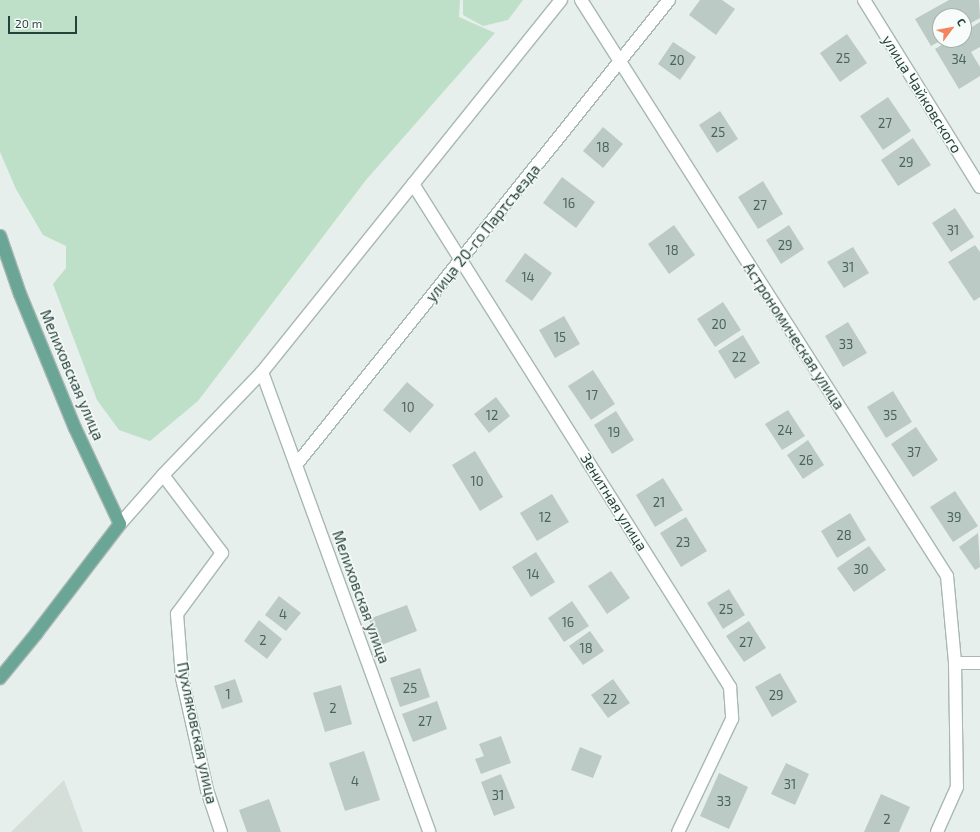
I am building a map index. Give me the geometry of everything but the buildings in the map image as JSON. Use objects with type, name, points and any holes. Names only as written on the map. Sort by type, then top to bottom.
[{"type":"main road","name":"Мелиховская улица","points":[[0,236],[20,294],[75,428],[120,524]]},
{"type":"main road","points":[[0,678],[36,634],[120,524]]},
{"type":"street","points":[[120,524],[162,476],[262,372],[561,0]]},
{"type":"street","name":"Астрономическая улица","points":[[581,0],[947,576],[955,663],[956,787],[937,832]]},
{"type":"street","name":"улица 20-го Партсъезда","points":[[296,465],[669,0]]},
{"type":"street","name":"улица Чайковского","points":[[864,0],[980,187]]},
{"type":"street","name":"Зенитная улица","points":[[414,184],[730,687],[732,719],[678,832]]},
{"type":"street","name":"Мелиховская улица","points":[[262,372],[429,832]]},
{"type":"street","name":"Пухляковская улица","points":[[162,476],[222,553],[177,614],[182,678],[207,790],[221,832]]},
{"type":"street","points":[[955,663],[980,663]]},
{"type":"shaded area","points":[[64,780],[83,832],[11,832]]},
{"type":"green space","points":[[0,0],[460,0],[459,17],[495,33],[366,180],[198,401],[150,441],[119,430],[97,400],[53,284],[66,268],[66,246],[43,235],[16,189],[0,152]]},
{"type":"green space","points":[[463,0],[523,0],[508,20],[483,26],[463,15]]}]
